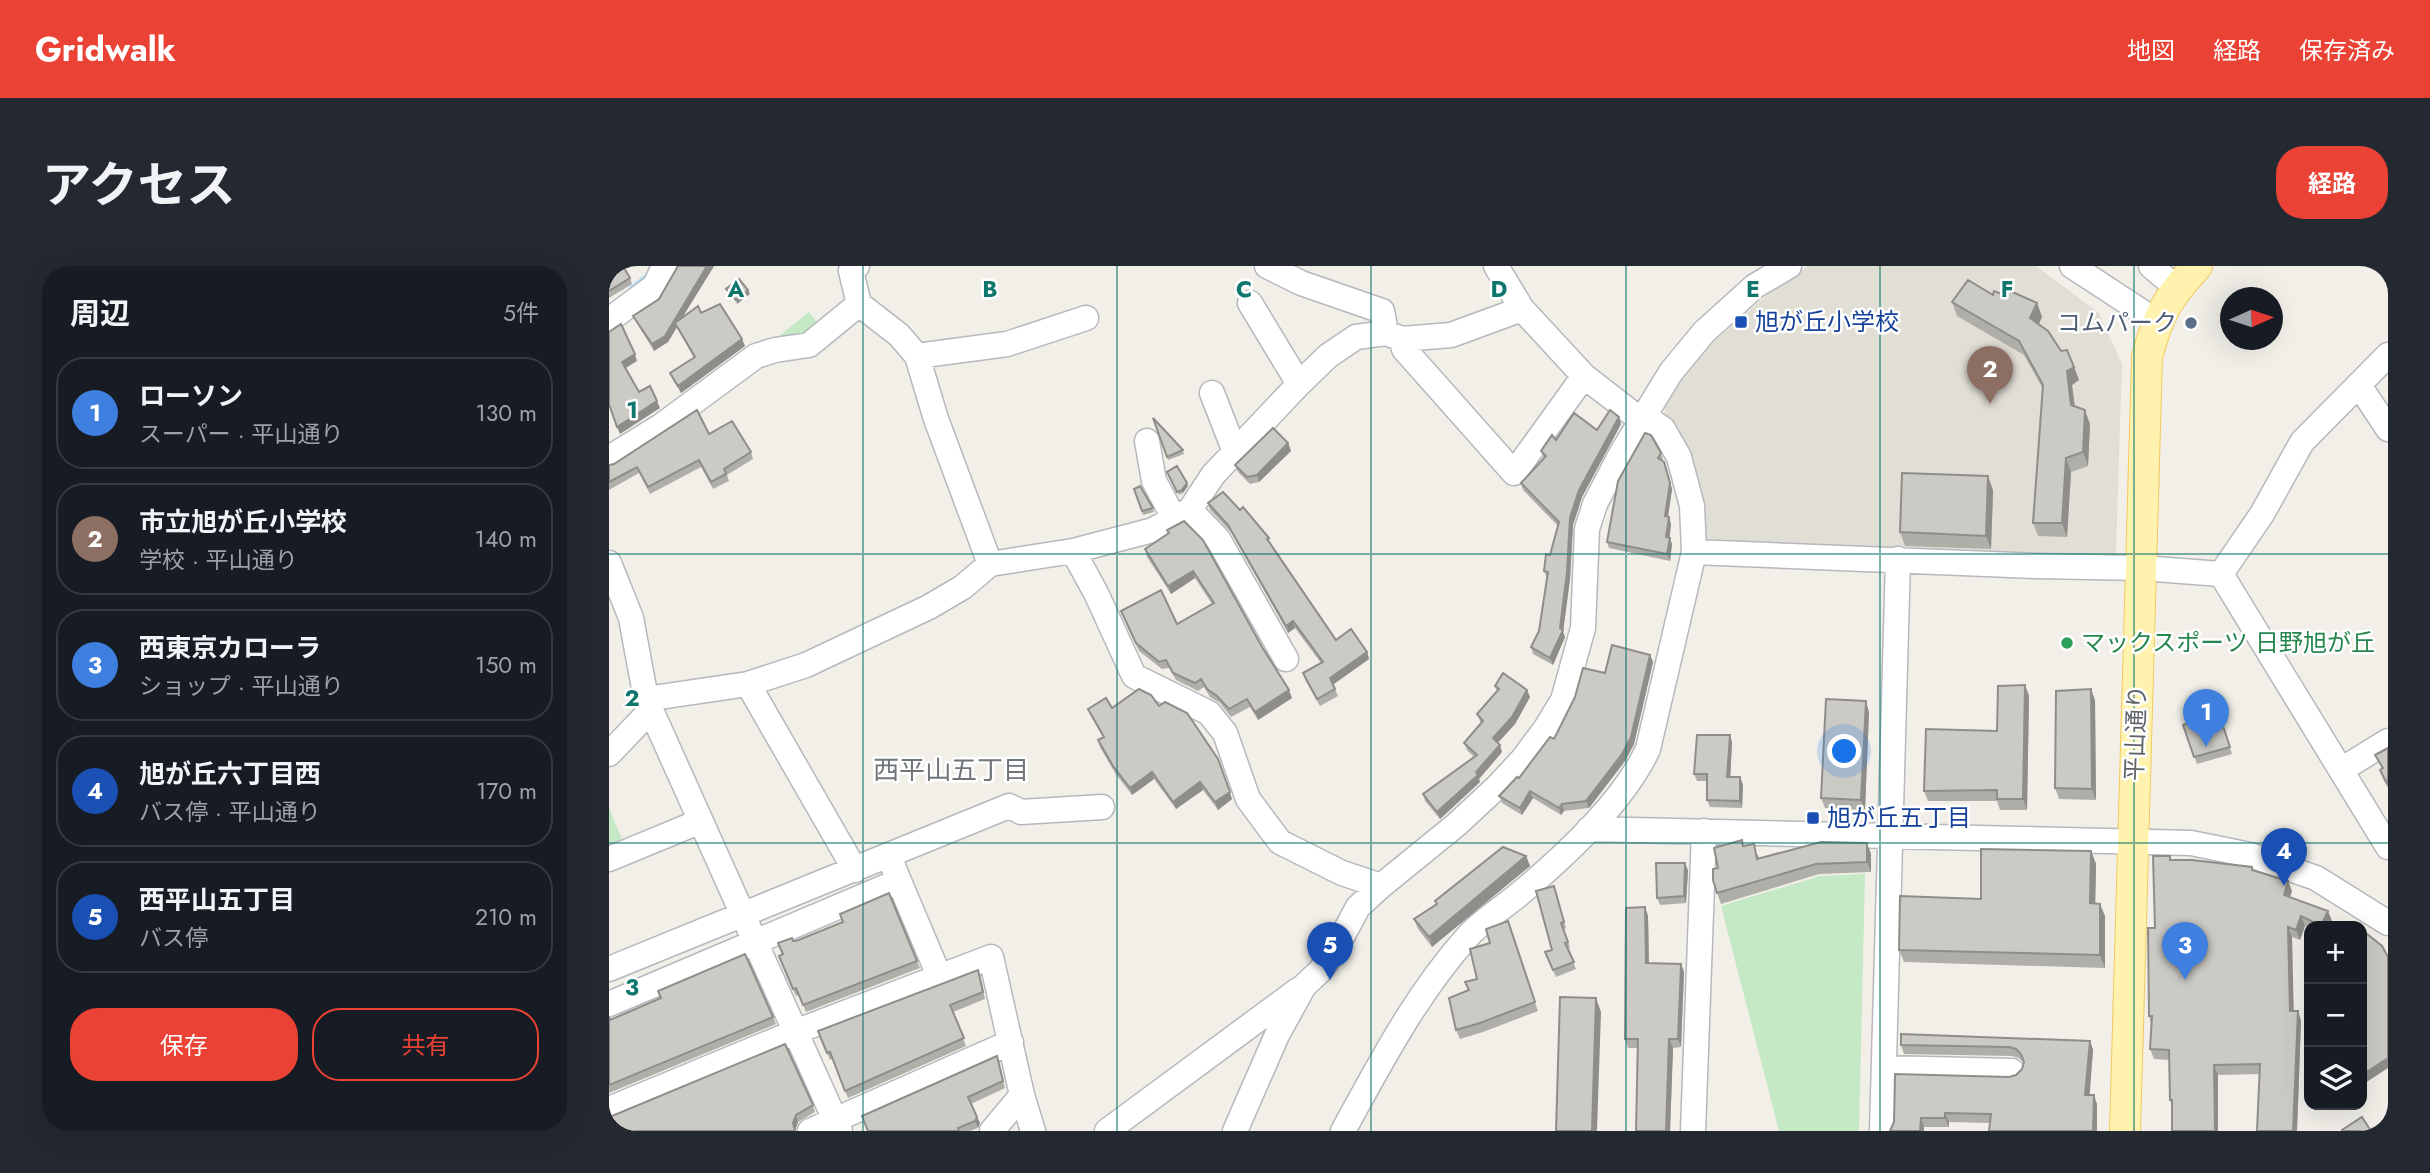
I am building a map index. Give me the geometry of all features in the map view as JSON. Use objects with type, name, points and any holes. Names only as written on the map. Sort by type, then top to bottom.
[{"type":"main road","name":"平山通り","points":[[2125,1131],[2147,358],[2156,321],[2177,288],[2197,266]]},
{"type":"street","points":[[609,320],[655,286],[664,266]]},
{"type":"street","points":[[857,266],[851,271],[859,304],[899,335],[917,356],[936,419],[990,564]]},
{"type":"street","points":[[1267,266],[1301,284],[1383,311],[1394,336],[1404,349],[1514,473],[1584,376]]},
{"type":"street","points":[[1343,1131],[1400,1026],[1435,976],[1472,933],[1525,890],[1589,829],[1621,795],[1640,767],[1649,749],[1694,552],[1692,506],[1679,457],[1663,429],[1644,416],[1633,414],[1584,376],[1522,309],[1496,266]]},
{"type":"street","points":[[1107,1131],[1304,986],[1336,948],[1358,907],[1456,825],[1523,759],[1563,699],[1583,628],[1587,529],[1595,504],[1671,372],[1704,332],[1755,286],[1789,266]]},
{"type":"street","points":[[2072,266],[2156,321]]},
{"type":"street","points":[[2151,266],[2177,288]]},
{"type":"street","points":[[1250,303],[1299,384]]},
{"type":"street","points":[[609,457],[661,426],[756,356],[809,345],[859,304]]},
{"type":"street","points":[[609,754],[648,705],[748,684],[806,665],[917,613],[963,587],[990,564],[1073,551],[1153,530],[1182,514],[1213,475],[1299,384],[1328,356],[1356,337],[1451,335],[1522,309]]},
{"type":"street","points":[[917,356],[1007,344],[1086,318]]},
{"type":"street","points":[[2221,574],[2262,514],[2302,442],[2388,355]]},
{"type":"street","points":[[2359,385],[2388,429]]},
{"type":"street","points":[[1212,393],[1235,452]]},
{"type":"street","points":[[1147,441],[1154,481],[1182,514],[1218,539],[1286,659]]},
{"type":"street","points":[[1073,551],[1096,593],[1133,676],[1209,713],[1224,733],[1248,799],[1280,842],[1342,873],[1381,886]]},
{"type":"street","points":[[1694,552],[2141,568],[2221,574]]},
{"type":"street","points":[[1882,1131],[1898,559]]},
{"type":"street","points":[[609,564],[631,618],[648,705],[837,1125]]},
{"type":"street","points":[[2221,574],[2388,846]]},
{"type":"street","points":[[748,684],[855,870]]},
{"type":"street","points":[[2341,770],[2388,740]]},
{"type":"street","points":[[609,969],[1009,806],[1021,812],[1102,807]]},
{"type":"street","points":[[609,859],[701,821]]},
{"type":"street","points":[[1589,829],[2191,843],[2250,855],[2316,878],[2388,923]]},
{"type":"street","points":[[1693,1131],[1704,831]]},
{"type":"street","points":[[889,856],[940,978]]},
{"type":"street","points":[[609,1004],[899,881]]},
{"type":"street","points":[[609,1110],[795,1032],[991,957],[1022,1095],[1033,1131]]},
{"type":"street","points":[[1235,1131],[1277,1035],[1304,986]]},
{"type":"street","points":[[810,1131],[837,1125],[1011,1042]]},
{"type":"street","points":[[1884,1068],[2012,1071]]},
{"type":"street","points":[[992,1131],[1022,1095]]},
{"type":"shaded area","points":[[1808,266],[2036,266],[2099,313],[2122,364],[2116,552],[2110,557],[1708,545],[1702,537],[1665,417],[1664,400],[1683,368],[1766,296]]},
{"type":"green space","points":[[809,312],[821,328],[800,345],[778,337]]},
{"type":"green space","points":[[609,808],[622,839],[609,845]]},
{"type":"green space","points":[[1865,874],[1859,1131],[1779,1131],[1721,906],[1820,876]]},
{"type":"building","points":[[623,266],[630,278],[609,291],[609,268]]},
{"type":"building","points":[[678,266],[707,266],[665,336],[652,344],[633,316],[659,299]]},
{"type":"building","points":[[739,279],[748,290],[736,300],[726,289]]},
{"type":"building","points":[[1968,280],[1993,295],[1994,291],[2004,295],[2010,291],[2037,303],[2030,318],[2048,331],[2061,351],[2067,350],[2074,367],[2067,371],[2071,405],[2085,410],[2083,452],[2066,458],[2062,523],[2033,523],[2043,385],[2019,341],[1952,302]]},
{"type":"building","points":[[720,304],[742,339],[678,386],[670,373],[695,357],[675,323],[698,306],[701,313]]},
{"type":"building","points":[[621,324],[635,354],[622,362],[639,392],[650,386],[657,401],[617,427],[609,404],[609,332]]},
{"type":"building","points":[[697,410],[709,434],[732,421],[751,452],[724,469],[726,474],[711,482],[699,460],[648,487],[637,467],[609,482],[609,465]]},
{"type":"building","points":[[1610,410],[1619,417],[1579,490],[1570,518],[1560,628],[1563,630],[1550,658],[1531,647],[1539,631],[1548,572],[1544,571],[1546,554],[1550,555],[1559,522],[1521,483],[1546,456],[1541,451],[1552,435],[1556,440],[1574,413],[1597,430]]},
{"type":"building","points":[[1153,418],[1183,450],[1167,457]]},
{"type":"building","points":[[1273,428],[1288,443],[1257,475],[1247,477],[1235,465]]},
{"type":"building","points":[[1645,433],[1651,435],[1661,453],[1658,458],[1664,462],[1670,483],[1665,516],[1669,517],[1666,537],[1670,538],[1667,554],[1607,542],[1618,481]]},
{"type":"building","points":[[1177,466],[1187,483],[1177,492],[1167,472]]},
{"type":"building","points":[[1902,473],[1988,476],[1986,536],[1900,532]]},
{"type":"building","points":[[1140,486],[1153,508],[1142,511],[1134,489]]},
{"type":"building","points":[[1223,492],[1240,510],[1243,507],[1269,538],[1267,539],[1336,640],[1351,629],[1367,652],[1330,678],[1335,689],[1317,699],[1303,673],[1323,662],[1293,621],[1286,626],[1228,525],[1208,503]]},
{"type":"building","points":[[1184,521],[1203,540],[1289,690],[1255,712],[1247,699],[1229,709],[1207,689],[1201,679],[1195,683],[1173,673],[1166,660],[1159,662],[1136,643],[1121,611],[1161,590],[1177,624],[1214,603],[1193,571],[1168,586],[1145,549],[1169,533],[1167,530]]},
{"type":"building","points":[[1612,645],[1650,655],[1631,737],[1622,754],[1586,801],[1562,804],[1559,808],[1530,791],[1520,808],[1499,796],[1519,778],[1550,737],[1554,739],[1575,697],[1583,668],[1605,673]]},
{"type":"building","points":[[1503,673],[1527,690],[1512,717],[1493,738],[1500,745],[1476,772],[1478,775],[1437,812],[1423,794],[1477,755],[1464,743],[1483,721],[1477,714],[1499,689],[1495,686]]},
{"type":"building","points":[[2025,685],[2023,799],[1997,799],[1997,790],[1924,791],[1926,729],[1997,731],[1998,686]]},
{"type":"building","points":[[1139,689],[1151,695],[1159,706],[1165,702],[1187,713],[1218,759],[1230,792],[1215,802],[1200,782],[1173,802],[1152,772],[1130,788],[1098,740],[1104,737],[1088,709],[1106,698],[1112,708]]},
{"type":"building","points":[[2091,689],[2092,789],[2055,788],[2056,691]]},
{"type":"building","points":[[1826,699],[1866,701],[1861,800],[1821,798]]},
{"type":"building","points":[[2219,714],[2230,747],[2194,757],[2183,725]]},
{"type":"building","points":[[1697,735],[1730,735],[1727,777],[1740,777],[1740,801],[1707,800],[1707,774],[1694,774]]},
{"type":"building","points":[[2388,748],[2388,785],[2380,770],[2383,768],[2375,755]]},
{"type":"building","points":[[1742,840],[1743,846],[1754,844],[1757,859],[1821,842],[1867,843],[1867,862],[1816,864],[1717,893],[1713,880],[1713,869],[1718,868],[1714,848]]},
{"type":"building","points":[[1503,847],[1526,856],[1429,937],[1414,919],[1437,904],[1435,901]]},
{"type":"building","points":[[1981,849],[2091,851],[2090,903],[2100,904],[2100,955],[1899,950],[1900,896],[1981,899]]},
{"type":"building","points":[[2153,856],[2252,867],[2252,870],[2288,881],[2284,895],[2328,911],[2323,921],[2311,921],[2301,916],[2296,930],[2288,927],[2290,1011],[2298,1011],[2293,1131],[2257,1131],[2260,1064],[2214,1065],[2215,1131],[2172,1131],[2169,1050],[2150,1049],[2152,1016],[2149,1016],[2148,928],[2155,928]]},
{"type":"building","points":[[1656,863],[1685,863],[1684,896],[1657,898]]},
{"type":"building","points":[[1554,886],[1564,922],[1561,923],[1568,942],[1565,943],[1574,962],[1553,970],[1545,952],[1552,950],[1536,891]]},
{"type":"building","points":[[889,893],[917,961],[803,1005],[779,956],[783,954],[778,943],[792,938],[796,941],[843,922],[840,914]]},
{"type":"building","points":[[1645,907],[1646,963],[1681,964],[1678,1039],[1669,1039],[1666,1131],[1636,1131],[1638,1039],[1625,1039],[1626,908]]},
{"type":"building","points":[[1508,921],[1535,1002],[1456,1030],[1449,998],[1469,990],[1465,982],[1477,979],[1470,949],[1490,943],[1486,929]]},
{"type":"building","points":[[2367,934],[2382,946],[2388,957],[2388,1058],[2367,1072]]},
{"type":"building","points":[[745,954],[773,1017],[609,1085],[609,1017],[610,1020],[661,998],[658,991]]},
{"type":"building","points":[[978,970],[983,992],[950,1005],[964,1038],[845,1091],[830,1052],[827,1053],[818,1031]]},
{"type":"building","points":[[1560,997],[1596,998],[1592,1131],[1556,1131]]},
{"type":"building","points":[[1901,1034],[2090,1041],[2085,1095],[2094,1095],[2093,1131],[1989,1131],[1991,1114],[1945,1113],[1945,1118],[1921,1118],[1920,1131],[1890,1131],[1894,1122],[1895,1074],[2009,1077],[2022,1069],[2024,1062],[2016,1049],[2009,1047],[1901,1045]]},
{"type":"building","points":[[785,1044],[813,1105],[796,1115],[793,1123],[795,1131],[609,1131],[609,1116]]},
{"type":"building","points":[[997,1056],[1003,1081],[968,1097],[977,1117],[975,1121],[958,1128],[959,1131],[868,1131],[862,1116]]},
{"type":"building","points":[[2362,1117],[2371,1131],[2342,1131],[2342,1130]]},
{"type":"waterway","points":[[631,289],[651,273]]},
{"type":"place","name":"旭が丘小学校","points":[[1741,322]]},
{"type":"place","name":"コムパーク","points":[[2191,323]]},
{"type":"place","name":"市立旭が丘小学校","points":[[1990,404]]},
{"type":"place","name":"マックスポーツ 日野旭が丘","points":[[2067,643]]},
{"type":"place","name":"ローソン","points":[[2206,747]]},
{"type":"place","name":"旭が丘五丁目","points":[[1813,818]]},
{"type":"place","name":"旭が丘六丁目西","points":[[2284,886]]},
{"type":"place","name":"西平山五丁目","points":[[1330,980]]},
{"type":"place","name":"西東京カローラ","points":[[2185,980]]},
{"type":"district","name":"西平山五丁目","points":[[951,770]]}]
